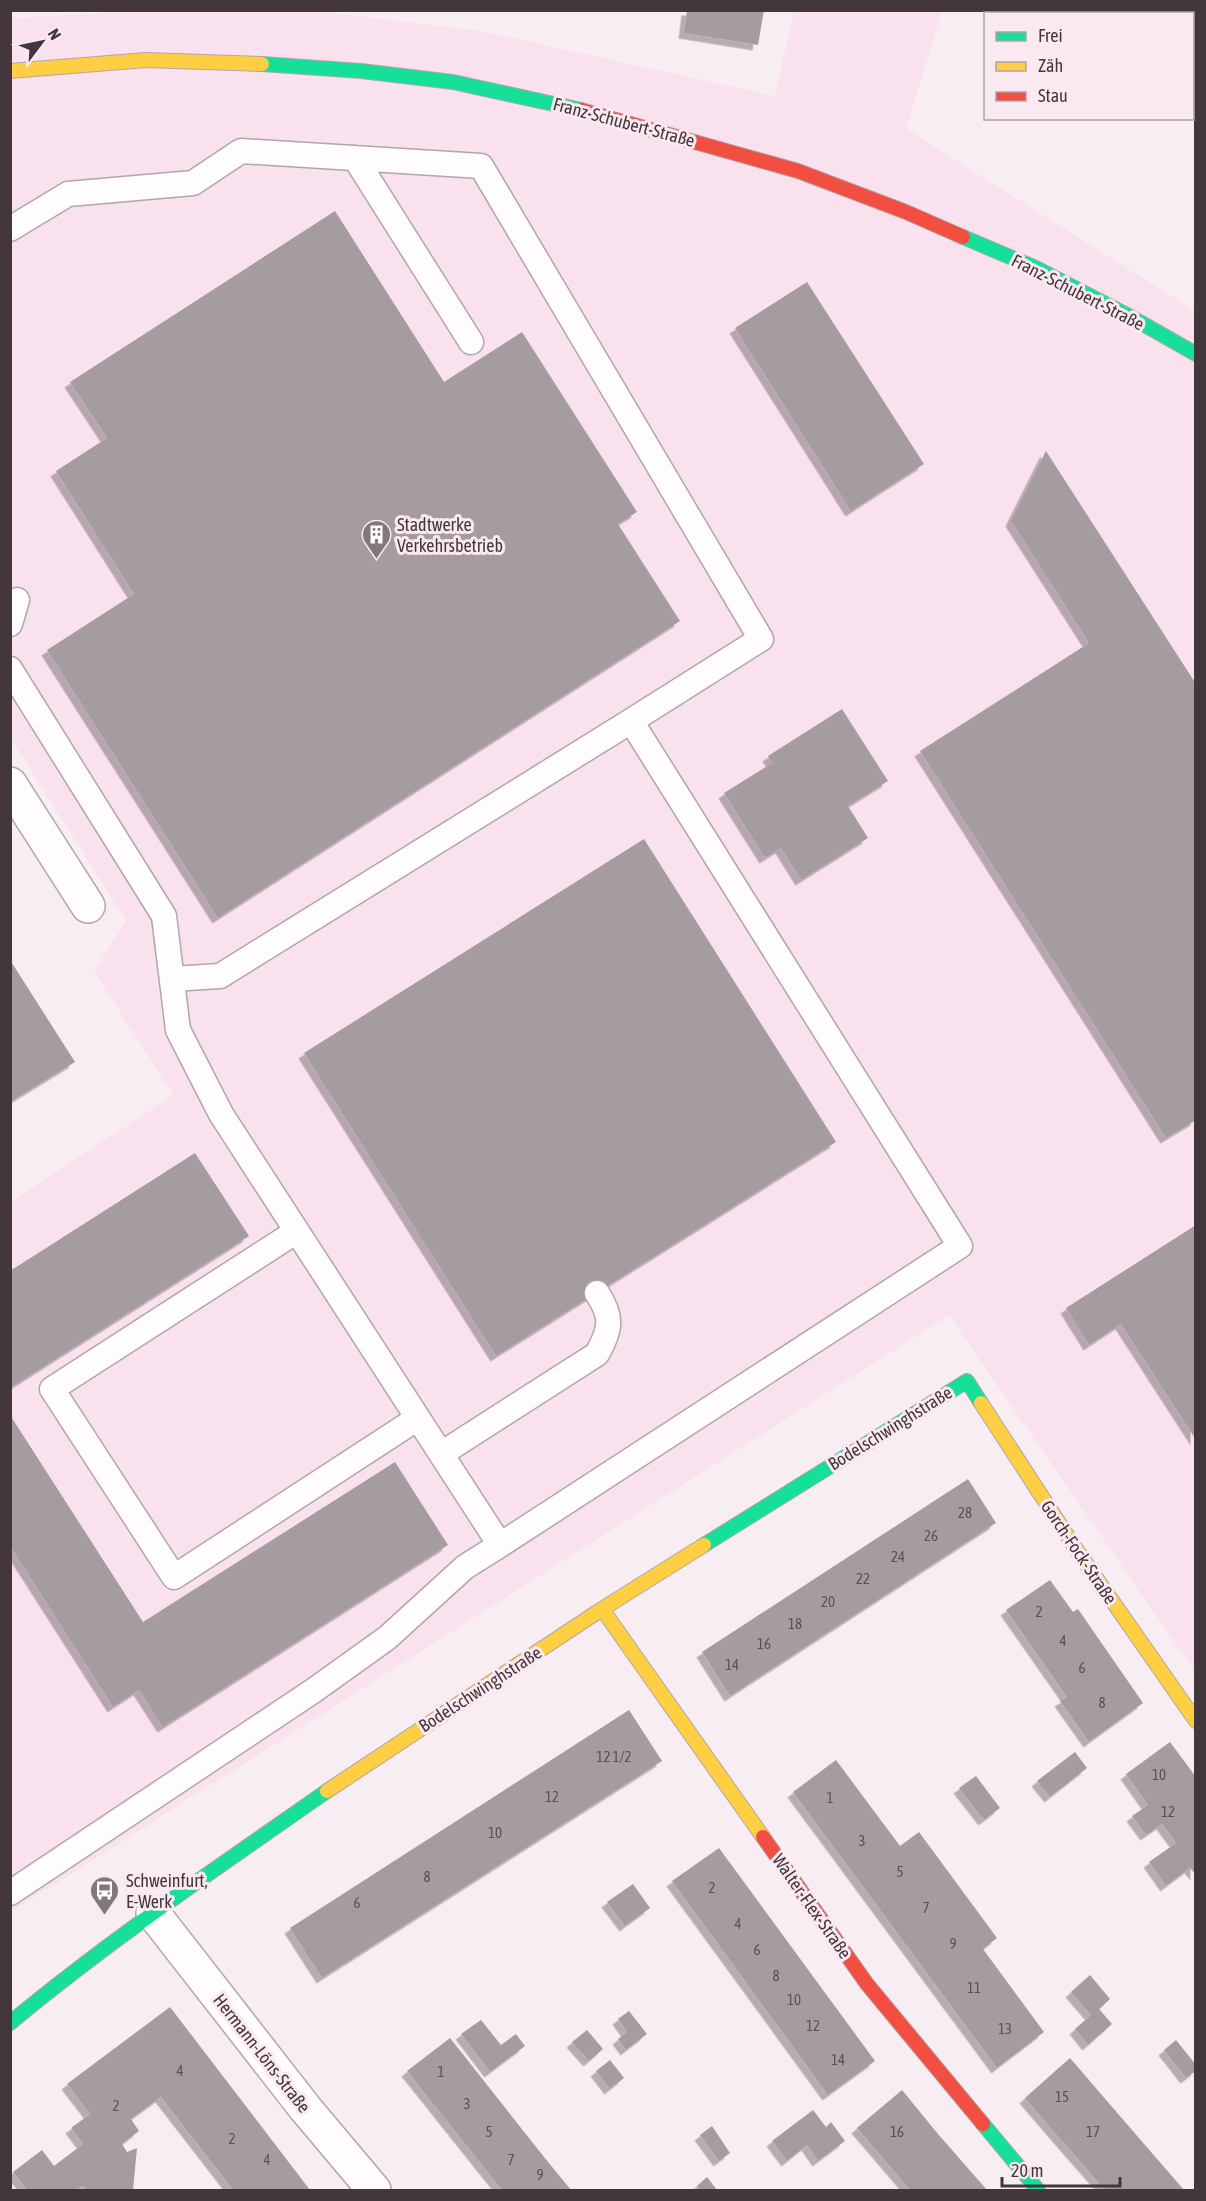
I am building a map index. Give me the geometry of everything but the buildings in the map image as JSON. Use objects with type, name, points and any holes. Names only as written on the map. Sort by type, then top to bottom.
[{"type":"street","name":"Franz-Schubert-Straße","points":[[10,70],[146,60],[258,64],[361,71],[441,81],[538,99],[621,120],[798,171],[895,208],[1036,268],[1196,354]]},
{"type":"street","points":[[10,784],[88,906]]},
{"type":"street","name":"Bodelschwinghstraße","points":[[10,2023],[62,1980],[153,1913],[369,1762],[602,1609],[967,1381]]},
{"type":"street","name":"Gorch-Fock-Straße","points":[[967,1381],[1076,1549],[1196,1721]]},
{"type":"street","name":"Walter-Flex-Straße","points":[[602,1609],[867,1984],[1038,2190]]},
{"type":"street","name":"Hermann-Löns-Straße","points":[[153,1913],[305,2108],[374,2190]]},
{"type":"lane","points":[[10,230],[68,194],[193,183],[241,151],[481,166],[761,639],[220,976],[172,979]]},
{"type":"lane","points":[[355,158],[471,342]]},
{"type":"lane","points":[[10,624],[17,600]]},
{"type":"lane","points":[[10,669],[164,916],[178,1030],[221,1114],[500,1545]]},
{"type":"lane","points":[[10,1893],[313,1692],[387,1638],[465,1567],[960,1246],[631,721]]},
{"type":"lane","points":[[297,1231],[52,1389],[174,1577],[418,1418]]},
{"type":"lane","points":[[441,1454],[597,1354],[607,1336],[609,1317],[597,1293]]},
{"type":"shaded area","points":[[159,10],[316,11],[481,31],[775,96],[794,11],[942,11],[906,129],[1195,311],[1195,1672],[949,1315],[11,1912],[11,1202],[173,1095],[94,971],[126,921],[11,738],[11,18]]},
{"type":"traffic: fast","points":[[262,64],[361,71],[453,82],[581,110]]},
{"type":"traffic: fast","points":[[963,237],[1036,268],[1196,354]]},
{"type":"traffic: fast","points":[[704,1545],[967,1381],[981,1403]]},
{"type":"traffic: fast","points":[[10,2023],[126,1932],[327,1791]]},
{"type":"traffic: fast","points":[[983,2124],[1038,2190]]},
{"type":"traffic: slow","points":[[10,71],[146,60],[262,64]]},
{"type":"traffic: slow","points":[[981,1403],[1076,1549],[1196,1721]]},
{"type":"traffic: slow","points":[[327,1791],[602,1609],[704,1545]]},
{"type":"traffic: slow","points":[[602,1609],[763,1837]]},
{"type":"traffic: jam","points":[[581,110],[798,171],[906,212],[963,237]]},
{"type":"traffic: jam","points":[[763,1837],[867,1984],[983,2124]]},
{"type":"place","name":"Stadtwerke Verkehrsbetrieb","points":[[376,560]]},
{"type":"place","name":"Schweinfurt, E-Werk","points":[[105,1916]]}]
